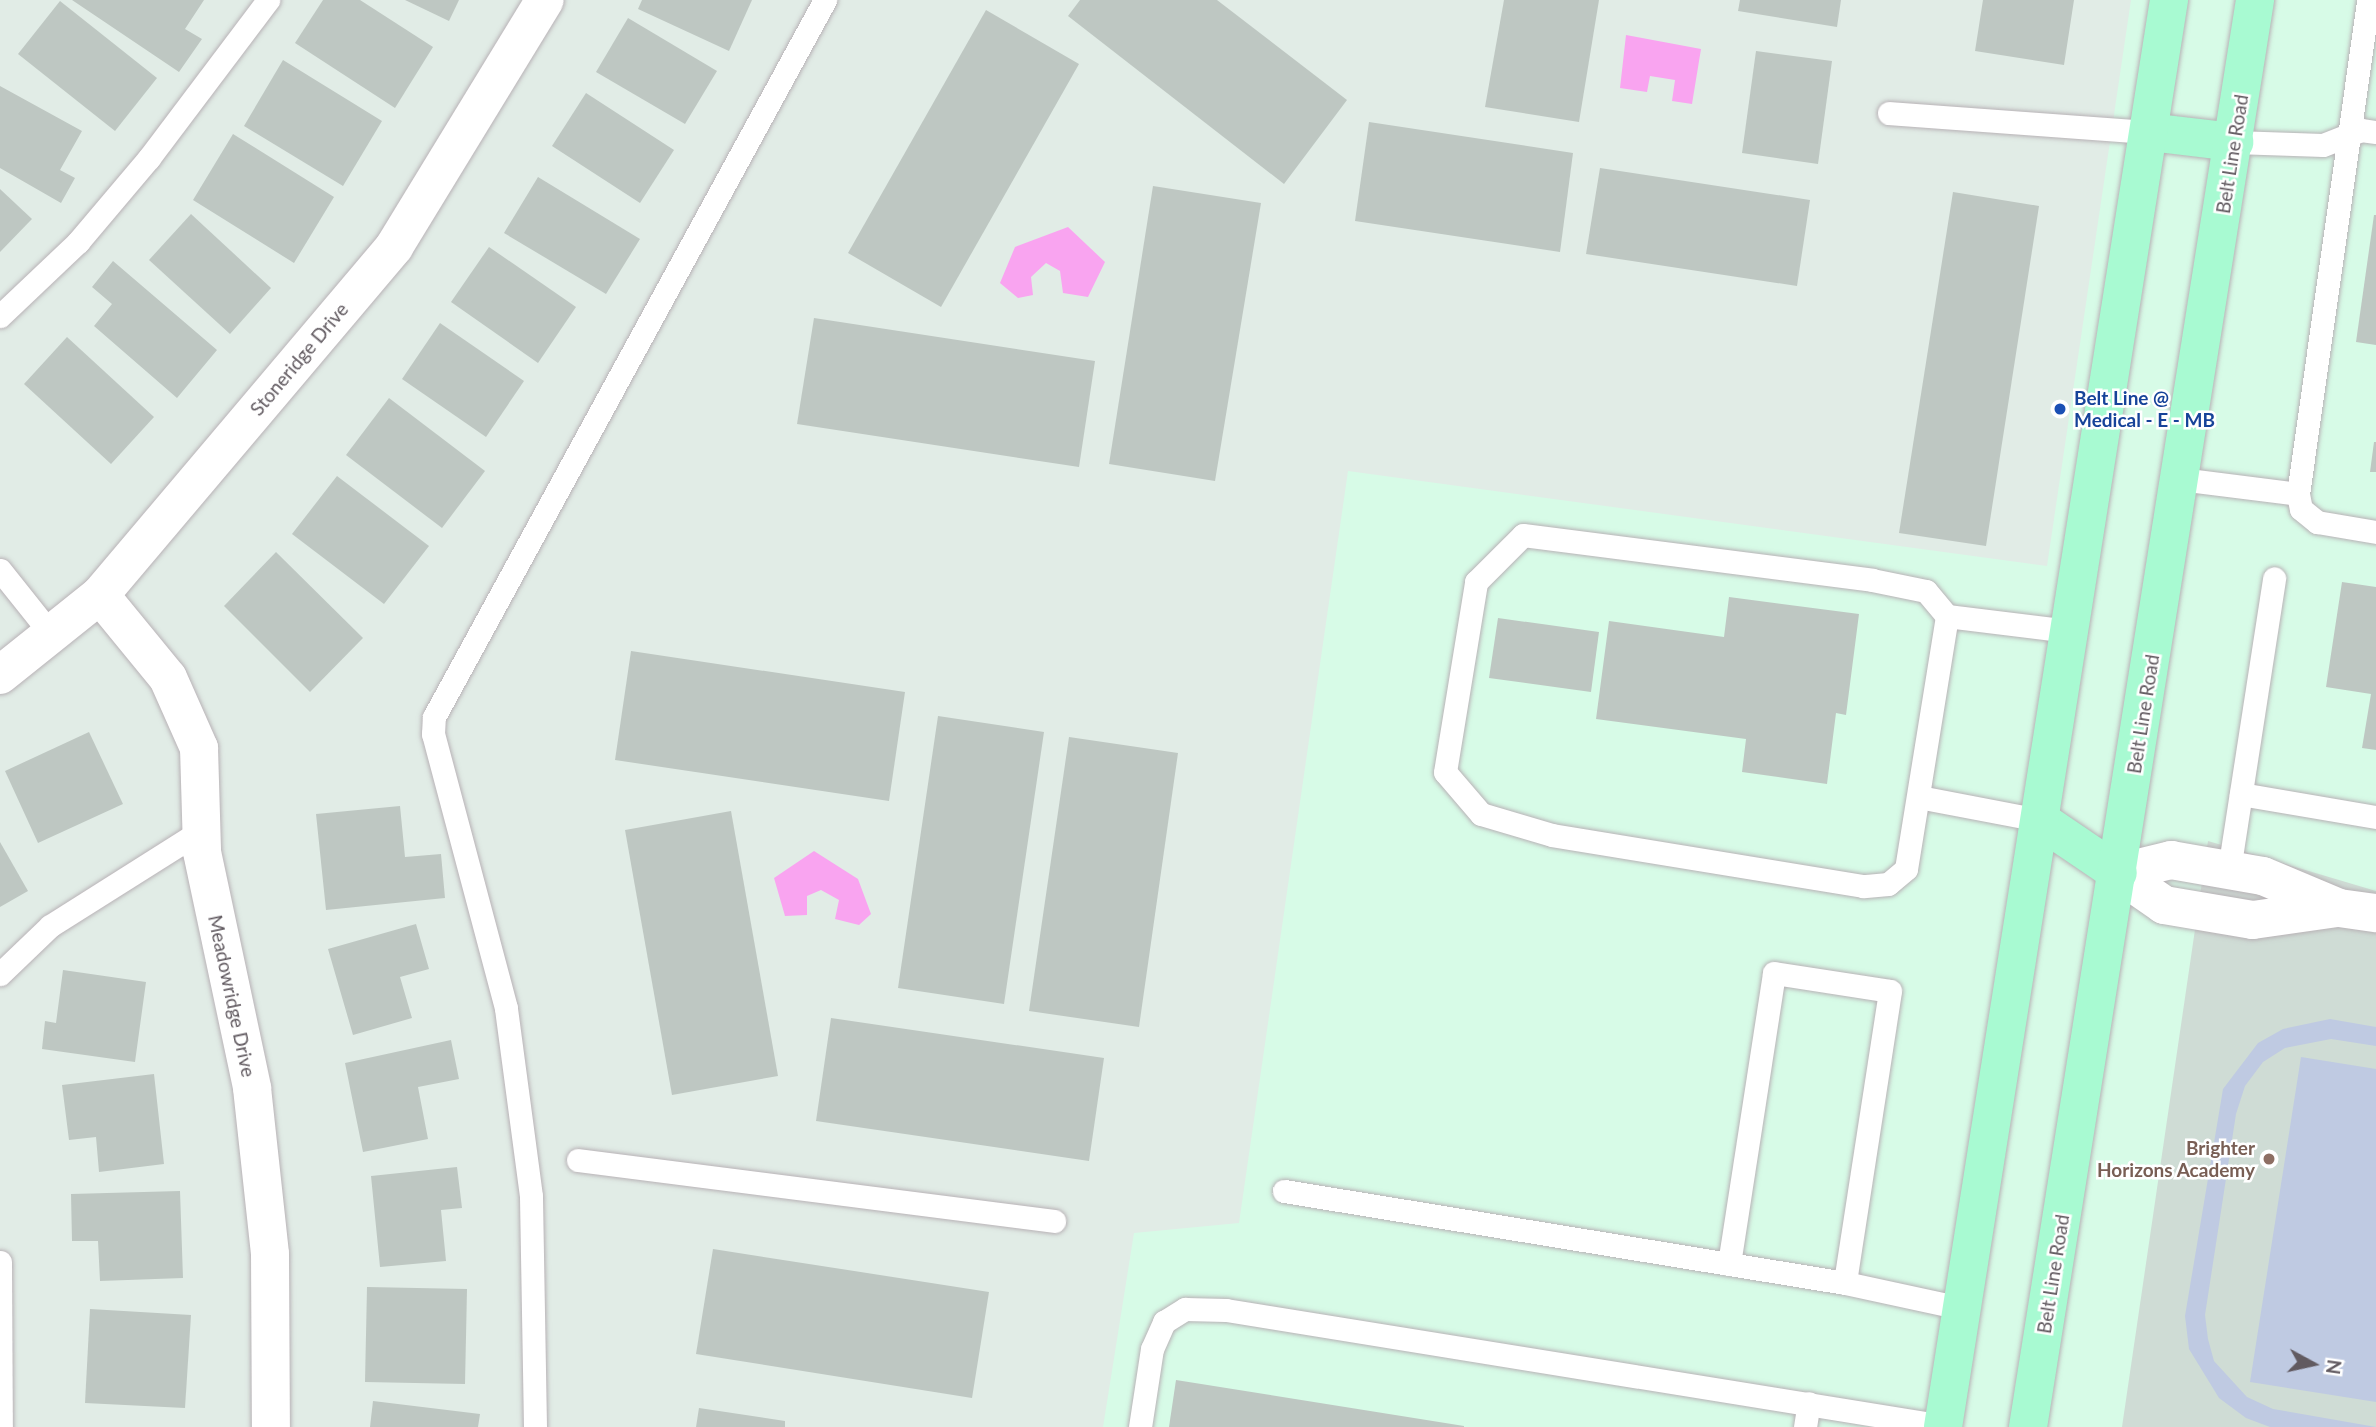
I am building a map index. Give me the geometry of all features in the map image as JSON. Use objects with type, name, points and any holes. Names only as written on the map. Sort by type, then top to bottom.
[{"type":"main road","points":[[1943,1426],[2169,0]]},
{"type":"main road","name":"Belt Line Road","points":[[2028,1427],[2255,0]]},
{"type":"main road","points":[[2149,132],[2234,142]]},
{"type":"main road","points":[[2040,820],[2118,873]]},
{"type":"street","name":"Stoneridge Drive","points":[[0,675],[100,595],[394,247],[545,0]]},
{"type":"street","name":"Meadowridge Drive","points":[[100,595],[168,678],[199,748],[202,852],[252,1088],[270,1254],[271,1427]]},
{"type":"street","points":[[2118,873],[2171,860],[2263,876],[2358,910]]},
{"type":"street","points":[[2118,873],[2164,905],[2253,920],[2358,910]]},
{"type":"lane","points":[[0,316],[78,242],[149,158],[268,0]]},
{"type":"lane","points":[[535,1427],[531,1196],[508,1021],[433,734],[435,717],[825,0]]},
{"type":"lane","points":[[2368,0],[2367,61],[2346,135],[2298,494],[2301,509],[2316,522],[2376,532]]},
{"type":"lane","points":[[1888,113],[2149,132]]},
{"type":"lane","points":[[2234,142],[2323,145],[2346,135],[2376,132]]},
{"type":"lane","points":[[2180,479],[2298,494]]},
{"type":"lane","points":[[1947,616],[1906,869],[1888,884],[1863,886],[1552,835],[1481,814],[1445,772],[1476,582],[1523,535],[1872,580],[1926,591],[1947,616],[2069,631]]},
{"type":"lane","points":[[0,570],[51,634]]},
{"type":"lane","points":[[2229,870],[2274,578]]},
{"type":"lane","points":[[2241,794],[2376,817]]},
{"type":"lane","points":[[1919,797],[2040,820]]},
{"type":"lane","points":[[0,974],[50,926],[202,830]]},
{"type":"lane","points":[[1729,1264],[1774,974],[1890,991],[1845,1283]]},
{"type":"lane","points":[[578,1160],[1054,1221]]},
{"type":"lane","points":[[1284,1191],[1845,1283],[1961,1308]]},
{"type":"lane","points":[[0,1262],[1,1427]]},
{"type":"lane","points":[[1140,1427],[1152,1349],[1164,1322],[1185,1309],[1226,1310],[1943,1426]]},
{"type":"lane","points":[[1805,1427],[1810,1403]]},
{"type":"shaded area","points":[[2131,0],[2376,0],[2376,1427],[1103,1427],[1134,1233],[1239,1223],[1348,471],[2047,566]]},
{"type":"shaded area","points":[[1626,35],[1701,49],[1692,104],[1672,101],[1675,80],[1650,76],[1647,92],[1620,88]]},
{"type":"shaded area","points":[[1068,227],[1105,262],[1088,297],[1063,293],[1060,271],[1046,263],[1031,277],[1033,295],[1018,298],[1000,283],[1015,247]]},
{"type":"shaded area","name":"Brighter Horizons Academy","points":[[2208,841],[2376,891],[2376,1427],[2122,1427]]},
{"type":"shaded area","points":[[814,851],[858,879],[871,914],[859,925],[835,919],[839,900],[821,890],[807,896],[807,915],[785,916],[774,878]]},
{"type":"shaded area","points":[[2330,1019],[2376,1027],[2376,1046],[2331,1039],[2285,1048],[2263,1062],[2245,1086],[2236,1114],[2205,1315],[2214,1361],[2247,1397],[2273,1409],[2376,1427],[2270,1427],[2246,1418],[2219,1398],[2189,1349],[2185,1316],[2223,1089],[2258,1043],[2283,1029]]},
{"type":"shaded area","points":[[2301,1057],[2376,1069],[2376,1402],[2250,1382]]},
{"type":"building","points":[[72,0],[204,0],[185,29],[202,39],[179,72]]},
{"type":"building","points":[[323,0],[360,0],[433,47],[395,108],[295,43]]},
{"type":"building","points":[[405,0],[459,0],[449,21]]},
{"type":"building","points":[[642,0],[752,0],[729,51],[638,9]]},
{"type":"building","points":[[1080,0],[1217,0],[1347,100],[1284,184],[1068,16]]},
{"type":"building","points":[[1504,0],[1599,0],[1579,122],[1485,107]]},
{"type":"building","points":[[1740,0],[1841,0],[1837,27],[1738,11]]},
{"type":"building","points":[[1983,0],[2074,0],[2064,65],[1975,51]]},
{"type":"building","points":[[60,1],[157,78],[115,131],[18,54]]},
{"type":"building","points":[[986,10],[1079,64],[941,307],[848,253]]},
{"type":"building","points":[[628,18],[717,71],[685,124],[596,72]]},
{"type":"building","points":[[1756,51],[1832,61],[1818,164],[1742,153]]},
{"type":"building","points":[[283,60],[382,121],[343,186],[244,126]]},
{"type":"building","points":[[0,86],[82,131],[60,170],[75,178],[61,203],[0,168]]},
{"type":"building","points":[[586,93],[674,150],[640,203],[552,146]]},
{"type":"building","points":[[1369,122],[1573,153],[1560,252],[1355,221]]},
{"type":"building","points":[[233,134],[334,197],[294,263],[193,200]]},
{"type":"building","points":[[1600,168],[1810,200],[1797,286],[1586,254]]},
{"type":"building","points":[[538,177],[640,239],[606,294],[504,233]]},
{"type":"building","points":[[1153,186],[1261,203],[1215,481],[1109,464]]},
{"type":"building","points":[[0,189],[32,219],[0,252]]},
{"type":"building","points":[[1953,192],[2039,206],[1986,546],[1899,533]]},
{"type":"building","points":[[191,214],[271,288],[230,334],[149,260]]},
{"type":"building","points":[[2376,215],[2376,345],[2356,342]]},
{"type":"building","points":[[489,247],[576,307],[538,363],[451,302]]},
{"type":"building","points":[[113,261],[217,350],[177,398],[94,326],[112,304],[92,287]]},
{"type":"building","points":[[814,318],[1095,361],[1079,467],[797,424]]},
{"type":"building","points":[[440,323],[524,381],[486,437],[402,379]]},
{"type":"building","points":[[67,337],[154,417],[111,464],[24,384]]},
{"type":"building","points":[[389,398],[485,471],[442,528],[346,455]]},
{"type":"building","points":[[2374,442],[2376,472],[2370,472]]},
{"type":"building","points":[[337,476],[429,546],[384,604],[292,534]]},
{"type":"building","points":[[276,552],[363,638],[310,692],[224,606]]},
{"type":"building","points":[[2342,582],[2376,587],[2376,750],[2362,748],[2371,694],[2326,687]]},
{"type":"building","points":[[1729,597],[1859,614],[1846,715],[1836,713],[1827,784],[1742,772],[1746,739],[1596,719],[1609,621],[1724,637]]},
{"type":"building","points":[[1498,618],[1599,632],[1591,692],[1489,678]]},
{"type":"building","points":[[631,651],[905,692],[889,801],[615,760]]},
{"type":"building","points":[[938,716],[1044,732],[1004,1004],[898,988]]},
{"type":"building","points":[[89,732],[123,804],[38,843],[5,771]]},
{"type":"building","points":[[1069,737],[1178,753],[1139,1027],[1029,1011]]},
{"type":"building","points":[[400,806],[405,857],[441,854],[445,898],[326,910],[316,814]]},
{"type":"building","points":[[731,811],[778,1076],[672,1095],[625,830]]},
{"type":"building","points":[[0,842],[28,891],[0,907]]},
{"type":"building","points":[[416,924],[429,969],[400,977],[412,1018],[353,1035],[328,949]]},
{"type":"building","points":[[63,970],[146,982],[135,1062],[42,1049],[45,1021],[56,1023]]},
{"type":"building","points":[[831,1018],[1104,1058],[1089,1161],[816,1121]]},
{"type":"building","points":[[451,1040],[459,1079],[418,1087],[428,1139],[363,1152],[345,1063]]},
{"type":"building","points":[[154,1074],[164,1164],[99,1172],[96,1137],[69,1140],[62,1085]]},
{"type":"building","points":[[457,1167],[462,1208],[441,1210],[446,1261],[380,1267],[371,1176]]},
{"type":"building","points":[[180,1191],[183,1278],[100,1281],[98,1241],[72,1241],[71,1194]]},
{"type":"building","points":[[713,1249],[989,1292],[972,1398],[696,1354]]},
{"type":"building","points":[[367,1287],[467,1289],[465,1384],[365,1382]]},
{"type":"building","points":[[90,1309],[191,1315],[185,1408],[85,1403]]},
{"type":"building","points":[[1176,1380],[1464,1426],[1464,1427],[1169,1427]]},
{"type":"building","points":[[373,1401],[480,1414],[478,1427],[370,1427]]},
{"type":"building","points":[[699,1408],[785,1421],[785,1427],[696,1427]]},
{"type":"place","name":"Belt Line @ Medical - E - MB","points":[[2060,409]]},
{"type":"place","name":"Brighter Horizons Academy","points":[[2269,1159]]}]
